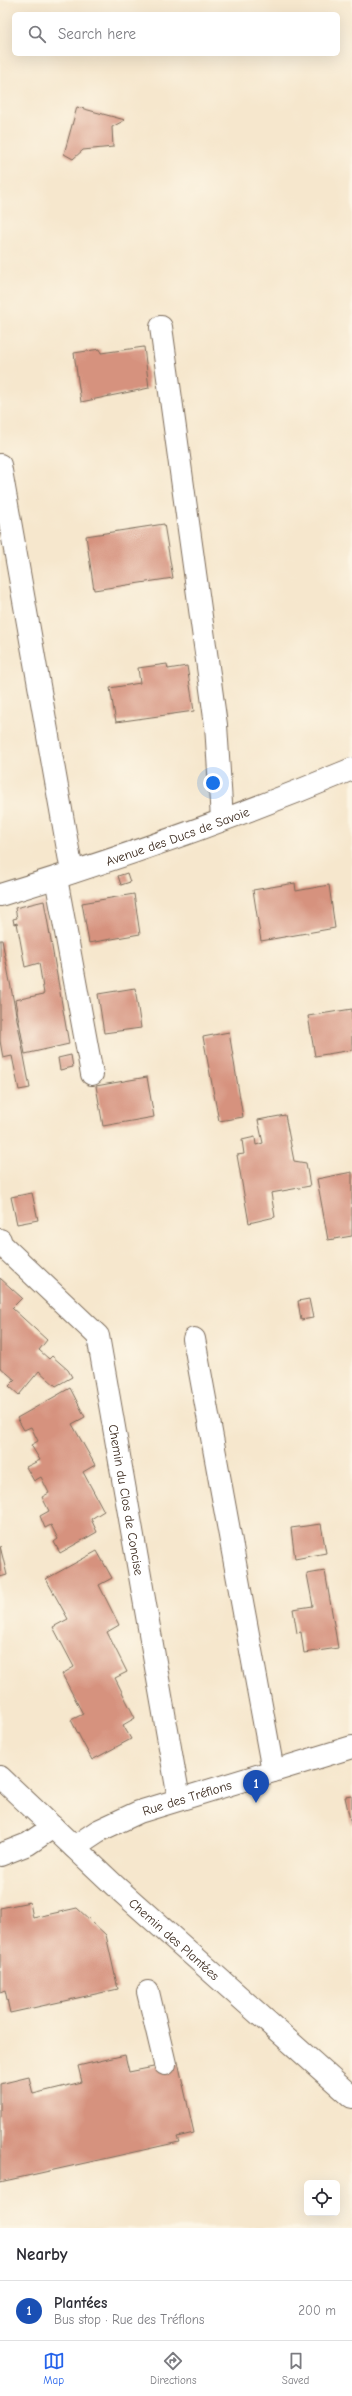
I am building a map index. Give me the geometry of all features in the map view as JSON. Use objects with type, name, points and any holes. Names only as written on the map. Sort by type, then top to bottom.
[{"type":"street","points":[[161,327],[216,725],[222,819]]},
{"type":"street","points":[[0,465],[64,875],[92,1074]]},
{"type":"street","name":"Avenue des Ducs de Savoie","points":[[0,895],[64,875],[222,819],[352,769]]},
{"type":"street","name":"Chemin du Clos de Concise","points":[[0,1240],[1,1244],[98,1336],[179,1799]]},
{"type":"street","points":[[194,1339],[272,1771]]},
{"type":"street","name":"Rue des Tréflons","points":[[74,1847],[121,1819],[179,1799],[352,1747]]},
{"type":"street","name":"Chemin des Plantées","points":[[0,1777],[140,1908],[352,2096]]},
{"type":"street","points":[[0,1855],[28,1844],[53,1827]]},
{"type":"street","points":[[148,1992],[165,2064]]},
{"type":"building","points":[[77,107],[125,120],[112,127],[113,147],[83,150],[73,159],[64,154]]},
{"type":"building","points":[[144,347],[149,388],[81,402],[74,353],[100,349],[101,353]]},
{"type":"building","points":[[164,524],[173,578],[94,590],[86,536]]},
{"type":"building","points":[[167,664],[168,669],[187,666],[194,711],[116,722],[110,688],[140,683],[138,668]]},
{"type":"building","points":[[127,873],[130,882],[121,885],[118,876]]},
{"type":"building","points":[[295,883],[296,891],[329,885],[335,928],[261,941],[253,890]]},
{"type":"building","points":[[134,894],[140,934],[89,943],[82,903]]},
{"type":"building","points":[[44,901],[69,1044],[25,1054],[15,1000],[44,994],[39,963],[25,967],[17,923],[14,924],[13,919],[17,918],[15,908]]},
{"type":"building","points":[[0,940],[2,940],[30,1088],[19,1090],[12,1056],[3,1058],[0,1041]]},
{"type":"building","points":[[135,988],[141,1028],[104,1033],[98,994]]},
{"type":"building","points":[[352,1009],[352,1050],[315,1056],[308,1016]]},
{"type":"building","points":[[229,1032],[243,1117],[219,1121],[203,1037]]},
{"type":"building","points":[[71,1055],[73,1067],[60,1070],[58,1058]]},
{"type":"building","points":[[147,1077],[154,1117],[103,1126],[96,1086]]},
{"type":"building","points":[[285,1115],[294,1161],[306,1163],[310,1186],[271,1193],[275,1217],[249,1223],[237,1155],[244,1154],[242,1140],[255,1137],[256,1145],[263,1143],[258,1120]]},
{"type":"building","points":[[352,1172],[352,1236],[328,1240],[317,1179]]},
{"type":"building","points":[[32,1193],[38,1220],[17,1224],[11,1197]]},
{"type":"building","points":[[0,1278],[22,1298],[12,1308],[47,1340],[39,1350],[49,1359],[52,1356],[68,1370],[72,1377],[56,1386],[39,1371],[19,1395],[9,1386],[15,1380],[0,1367]]},
{"type":"building","points":[[309,1299],[313,1318],[301,1320],[298,1301]]},
{"type":"building","points":[[70,1388],[85,1417],[72,1424],[95,1465],[83,1472],[104,1511],[91,1519],[97,1532],[60,1553],[54,1542],[58,1539],[51,1525],[45,1528],[40,1516],[49,1511],[42,1497],[49,1493],[41,1477],[34,1481],[26,1467],[40,1460],[31,1445],[38,1441],[31,1427],[24,1430],[17,1418]]},
{"type":"building","points":[[321,1524],[326,1553],[295,1559],[291,1528]]},
{"type":"building","points":[[0,1546],[7,1575],[0,1577]]},
{"type":"building","points":[[97,1551],[112,1578],[99,1585],[119,1625],[107,1632],[127,1672],[115,1678],[135,1718],[123,1725],[131,1739],[92,1760],[71,1720],[83,1714],[62,1674],[74,1667],[53,1627],[68,1619],[46,1579]]},
{"type":"building","points":[[325,1571],[338,1648],[304,1653],[301,1632],[297,1633],[293,1609],[313,1606],[307,1574]]},
{"type":"building","points":[[352,1796],[352,1824],[351,1824],[345,1797]]},
{"type":"building","points":[[30,1902],[33,1918],[77,1908],[106,1935],[118,1989],[10,2013],[5,1990],[0,1992],[0,1908]]},
{"type":"building","points":[[125,2055],[129,2072],[178,2062],[194,2133],[177,2137],[179,2142],[0,2182],[0,2084],[29,2077],[33,2094],[82,2082],[78,2066]]},
{"type":"place","name":"Plantées","points":[[256,1803]]}]
